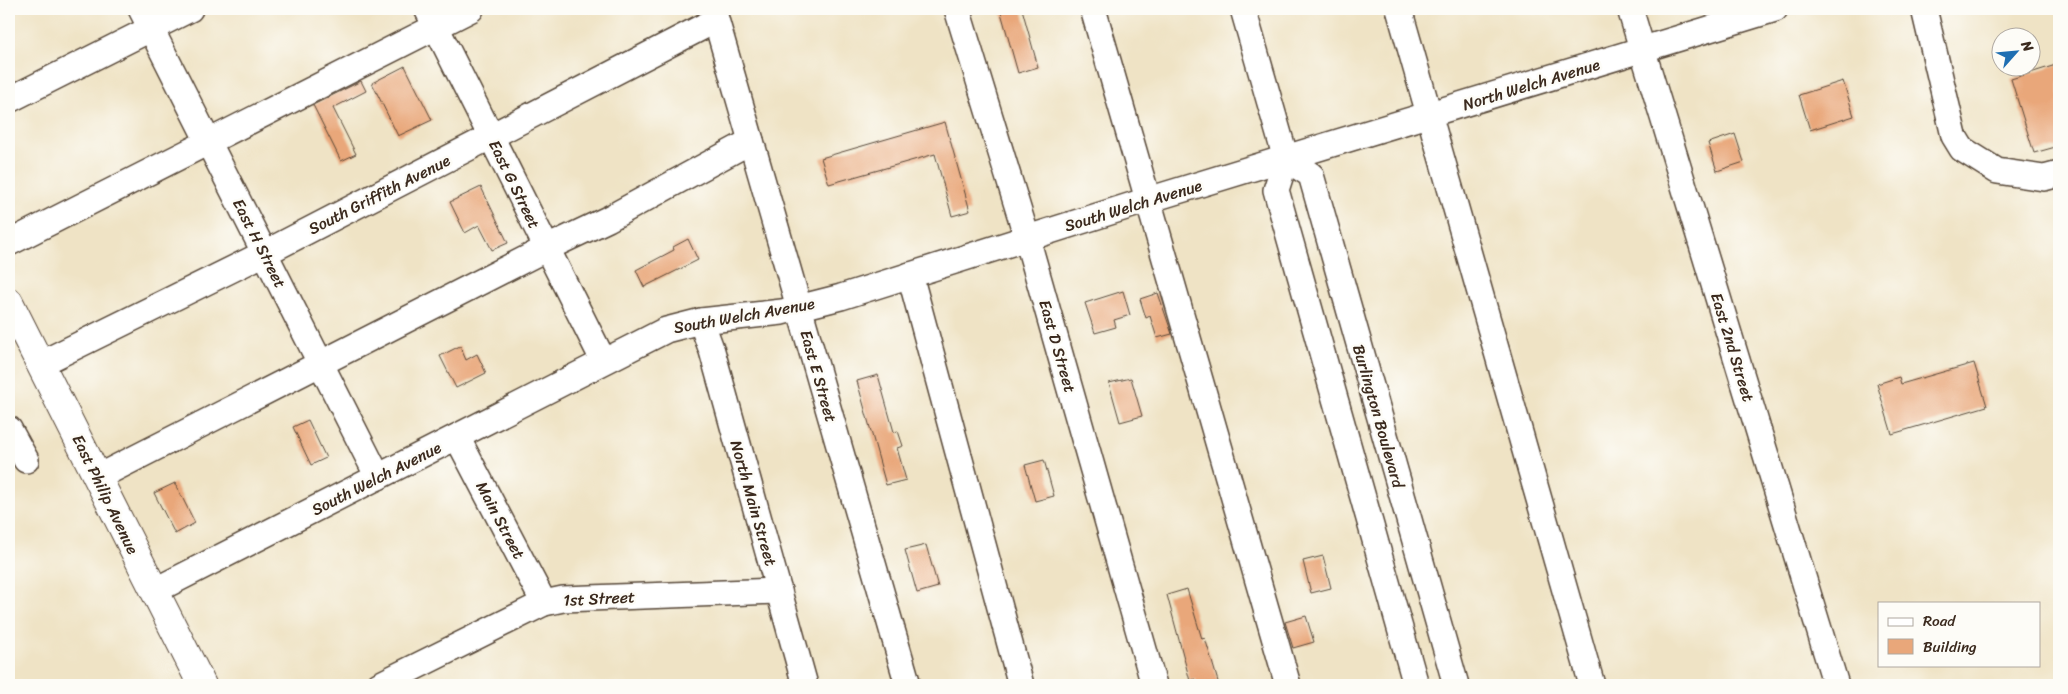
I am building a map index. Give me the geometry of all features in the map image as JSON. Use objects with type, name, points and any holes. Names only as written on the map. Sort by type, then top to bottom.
[{"type":"main road","name":"East Philip Avenue","points":[[9,302],[202,685]]},
{"type":"street","points":[[9,100],[146,19],[190,9]]},
{"type":"street","points":[[9,243],[209,143],[431,18],[471,9]]},
{"type":"street","name":"East D Street","points":[[956,9],[1027,238],[1154,685]]},
{"type":"street","points":[[1093,9],[1288,685]]},
{"type":"street","points":[[1243,9],[1286,159],[1276,190],[1416,685]]},
{"type":"street","points":[[1399,9],[1592,685]]},
{"type":"street","name":"East 2nd Street","points":[[1630,9],[1836,685]]},
{"type":"street","name":"North Welch Avenue","points":[[1286,159],[1775,9]]},
{"type":"street","points":[[1924,9],[1954,136],[1962,149],[1996,171],[2044,178],[2059,174]]},
{"type":"street","name":"South Griffith Avenue","points":[[40,364],[265,253],[491,136],[714,14]]},
{"type":"street","name":"East E Street","points":[[714,14],[908,685]]},
{"type":"street","name":"East G Street","points":[[431,18],[603,360]]},
{"type":"street","name":"East H Street","points":[[146,19],[378,477]]},
{"type":"street","points":[[98,477],[547,248],[608,219],[751,142]]},
{"type":"street","name":"South Welch Avenue","points":[[154,591],[457,437],[603,360],[666,330],[701,322],[782,312],[840,297],[1148,200],[1286,159]]},
{"type":"street","name":"Burlington Boulevard","points":[[1286,159],[1311,175],[1456,685]]},
{"type":"street","points":[[910,276],[1021,685]]},
{"type":"street","name":"North Main Street","points":[[701,322],[712,351],[805,685]]},
{"type":"street","points":[[9,429],[26,460]]},
{"type":"street","name":"Main Street","points":[[457,437],[544,603]]},
{"type":"street","name":"1st Street","points":[[379,685],[412,678],[544,603],[563,599],[779,591]]},
{"type":"building","points":[[1000,9],[1022,9],[1038,67],[1018,73]]},
{"type":"building","points":[[2059,64],[2059,146],[2034,153],[2011,79],[2040,78],[2040,70]]},
{"type":"building","points":[[405,66],[432,120],[398,136],[372,83]]},
{"type":"building","points":[[361,81],[366,91],[333,108],[356,154],[341,161],[313,105]]},
{"type":"building","points":[[1843,81],[1854,116],[1810,130],[1799,95]]},
{"type":"building","points":[[945,122],[970,211],[952,216],[935,154],[829,184],[821,158]]},
{"type":"building","points":[[1735,134],[1744,162],[1717,171],[1708,143]]},
{"type":"building","points":[[481,187],[508,243],[492,250],[479,225],[465,233],[450,202]]},
{"type":"building","points":[[688,239],[698,260],[644,287],[636,270],[674,250],[673,247]]},
{"type":"building","points":[[1123,291],[1130,315],[1114,320],[1116,327],[1095,333],[1085,303]]},
{"type":"building","points":[[1158,293],[1172,334],[1157,338],[1150,316],[1146,318],[1140,299]]},
{"type":"building","points":[[460,346],[466,360],[477,354],[486,373],[456,388],[440,356]]},
{"type":"building","points":[[1974,363],[1987,406],[1892,434],[1877,384],[1899,377],[1901,384]]},
{"type":"building","points":[[878,375],[894,432],[898,431],[903,446],[897,448],[906,480],[886,485],[857,381]]},
{"type":"building","points":[[1131,378],[1142,416],[1120,422],[1109,383]]},
{"type":"building","points":[[308,420],[326,458],[311,465],[293,427]]},
{"type":"building","points":[[1044,460],[1054,496],[1035,501],[1025,465]]},
{"type":"building","points":[[175,483],[195,523],[175,534],[154,493]]},
{"type":"building","points":[[926,545],[938,587],[917,593],[905,550]]},
{"type":"building","points":[[1323,556],[1331,588],[1311,593],[1303,561]]},
{"type":"building","points":[[1187,589],[1202,639],[1205,638],[1219,685],[1197,685],[1195,679],[1190,681],[1167,595]]},
{"type":"building","points":[[1306,616],[1314,642],[1293,648],[1285,622]]}]
